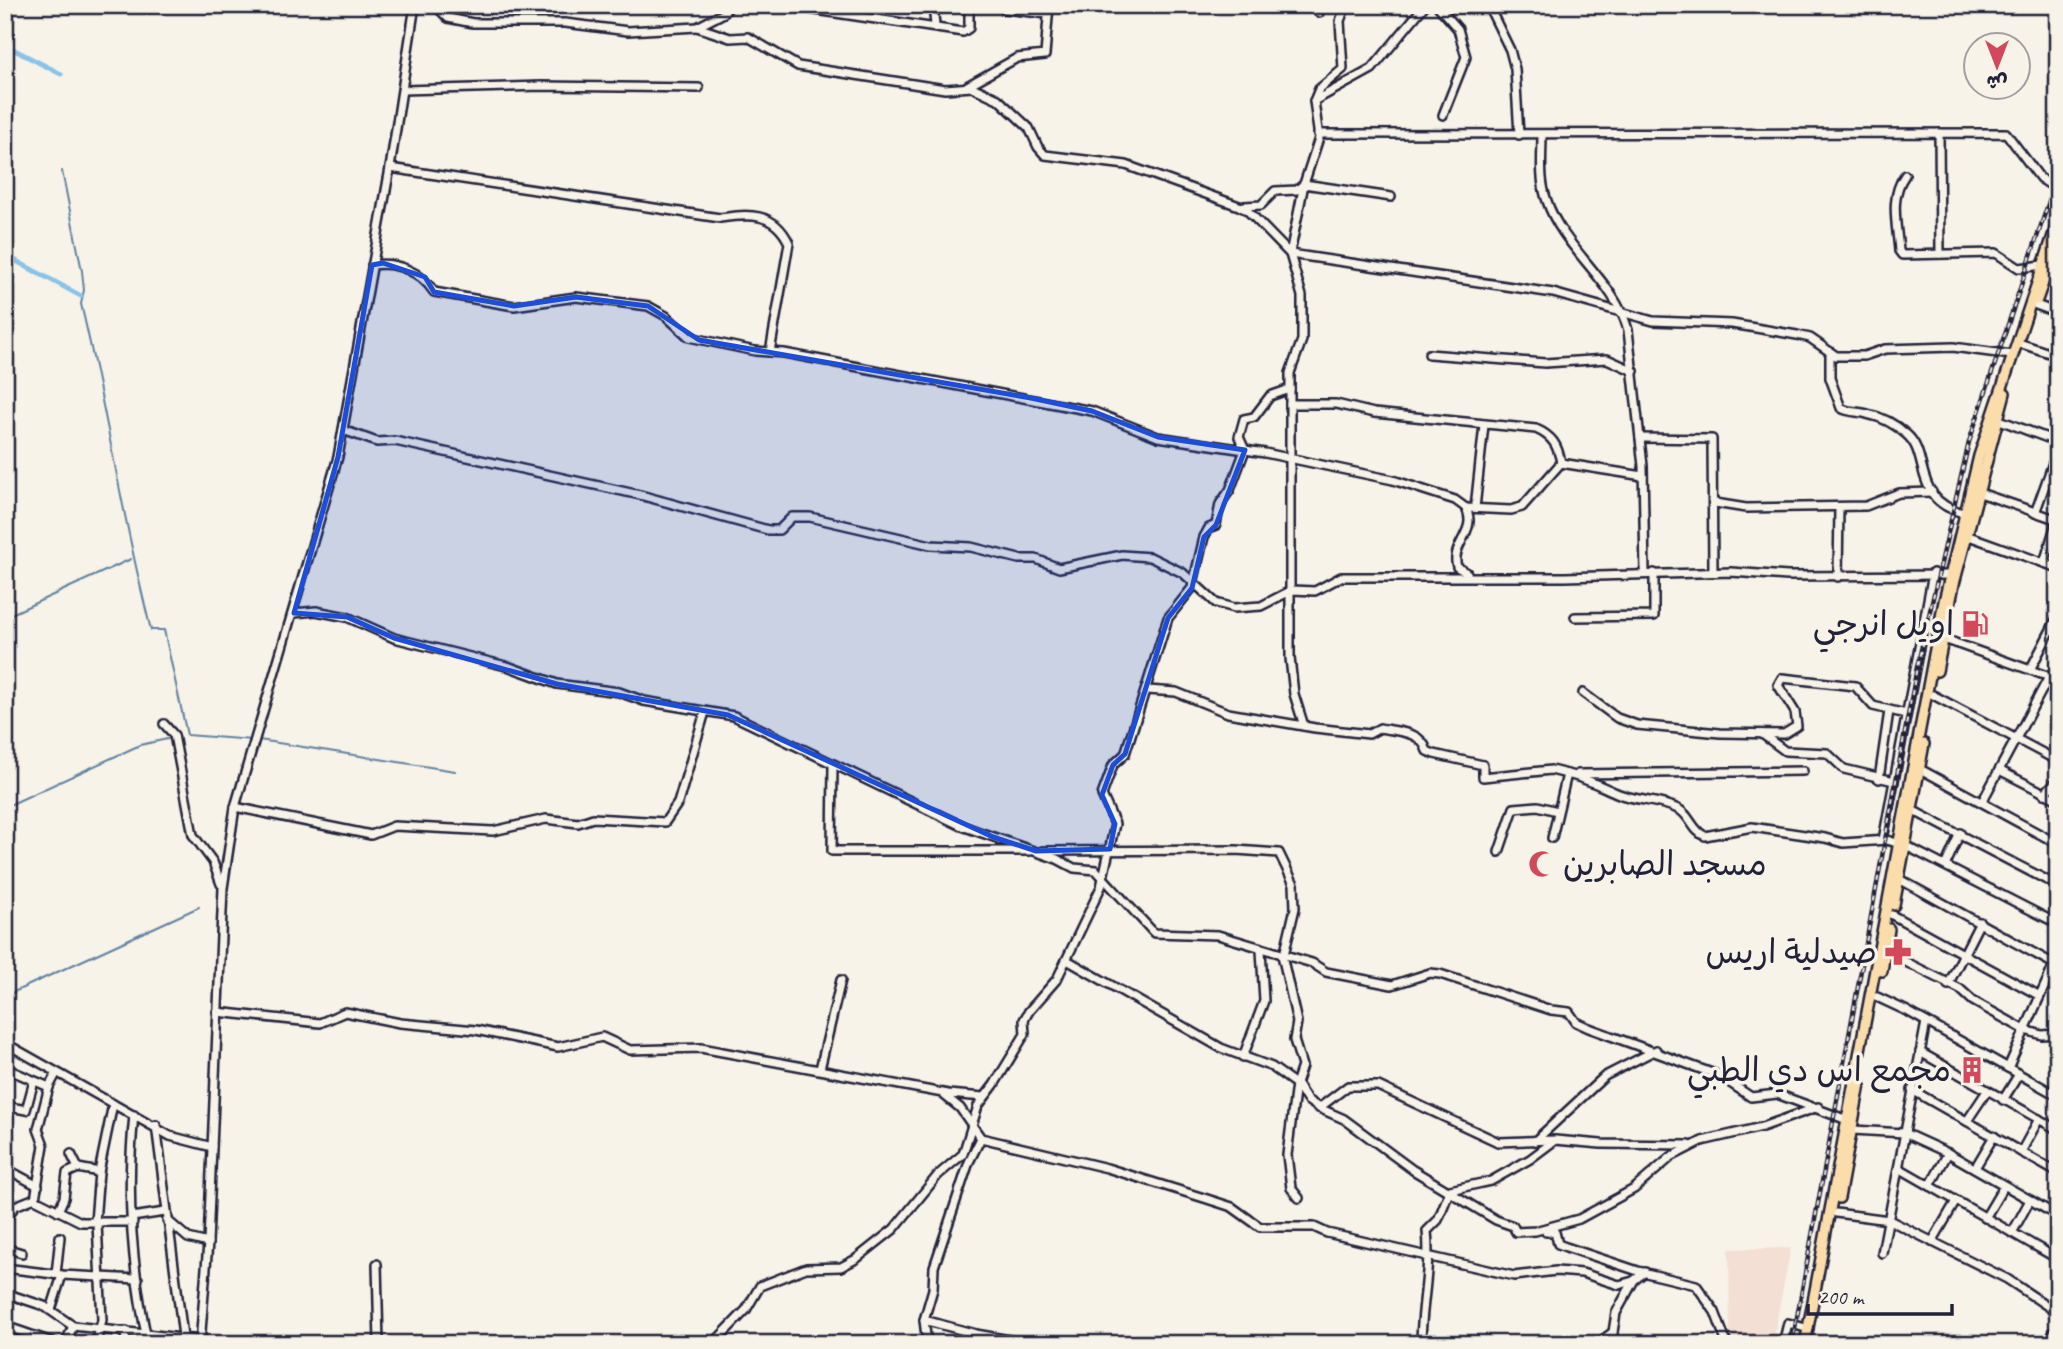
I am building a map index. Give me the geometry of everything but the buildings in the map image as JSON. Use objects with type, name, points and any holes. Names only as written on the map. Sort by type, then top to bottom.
[{"type":"main road","points":[[1811,1344],[1914,788],[1950,575],[1983,443],[2012,355],[2050,267],[2058,220]]},
{"type":"main road","points":[[1805,1344],[1877,997],[1903,845],[1966,535],[1997,419],[2058,240]]},
{"type":"street","points":[[5,1293],[51,1310],[73,1326],[200,1342],[208,1243],[223,888],[235,807],[294,613],[343,430],[390,168],[415,5]]},
{"type":"street","points":[[435,5],[448,18],[473,23],[565,23],[628,31],[697,27],[730,38],[748,37],[798,66],[945,89],[972,87],[998,99],[1029,128],[1038,148],[1045,155],[1126,165],[1239,205],[1290,254],[1553,293],[1653,321],[1732,324],[1797,335],[1810,338],[1830,352],[1850,357],[1864,356],[1885,349],[1953,347],[2012,355]]},
{"type":"street","points":[[697,27],[724,13],[730,5]]},
{"type":"street","points":[[782,5],[844,9],[967,31],[969,5]]},
{"type":"street","points":[[933,5],[935,26]]},
{"type":"street","points":[[965,87],[1017,58],[1045,55],[1049,9],[1004,9],[1002,5]]},
{"type":"street","points":[[1304,726],[1290,676],[1290,373],[1302,340],[1302,296],[1290,254],[1304,184],[1318,134],[1314,101],[1319,89],[1343,69],[1340,20],[1346,5]]},
{"type":"street","points":[[1314,101],[1371,69],[1425,5]]},
{"type":"street","points":[[1437,5],[1458,29],[1466,57],[1443,115]]},
{"type":"street","points":[[1488,5],[1510,50],[1515,69],[1519,135]]},
{"type":"street","points":[[403,90],[541,86],[699,88]]},
{"type":"street","points":[[1939,133],[1940,254]]},
{"type":"street","points":[[1318,134],[2006,133],[2040,178],[2058,191]]},
{"type":"street","points":[[1542,135],[1542,184],[1550,210],[1620,310],[1628,330],[1643,476],[1645,573]]},
{"type":"street","points":[[390,168],[720,218],[744,213],[761,218],[782,231],[789,243],[770,352]]},
{"type":"street","points":[[1905,174],[1896,194],[1899,251],[1902,255],[1996,253],[2019,268],[2050,267]]},
{"type":"street","points":[[1239,205],[1256,207],[1275,191],[1297,190],[1304,184],[1391,197]]},
{"type":"street","points":[[372,265],[392,265],[425,277],[434,292],[514,306],[576,297],[648,306],[666,316],[689,337],[1092,411],[1158,437],[1245,450],[1393,480],[1455,500],[1466,508],[1511,510],[1522,507],[1562,463]]},
{"type":"street","points":[[2036,305],[2058,313]]},
{"type":"street","points":[[2022,344],[2058,356]]},
{"type":"street","points":[[1830,352],[1830,378],[1841,408],[1874,415],[1892,423],[1909,436],[1932,492],[1950,510],[1964,513]]},
{"type":"street","points":[[1429,354],[1539,363],[1607,359],[1634,370]]},
{"type":"street","points":[[726,1344],[716,1341],[746,1310],[760,1286],[807,1268],[841,1267],[850,1264],[894,1229],[937,1175],[963,1154],[984,1097],[1025,1034],[1024,1020],[1028,1011],[1057,979],[1104,876],[1115,824],[1102,795],[1113,765],[1125,754],[1168,618],[1193,583],[1204,537],[1209,528],[1216,525],[1220,504],[1230,490],[1245,450],[1239,436],[1244,419],[1254,417],[1270,396],[1290,389]]},
{"type":"street","points":[[1290,404],[1336,404],[1374,413],[1526,427],[1546,433],[1559,449],[1562,463]]},
{"type":"street","points":[[1997,419],[2058,442]]},
{"type":"street","points":[[1475,508],[1484,425]]},
{"type":"street","points":[[343,430],[377,442],[395,441],[563,478],[768,530],[779,530],[792,517],[810,517],[921,543],[971,547],[1019,559],[1036,559],[1059,568],[1132,555],[1168,565],[1216,603],[1234,608],[1261,606],[1292,590],[1315,591],[1341,577],[1713,572],[1838,577],[1933,573],[1950,575]]},
{"type":"street","points":[[1640,438],[1712,439],[1715,503],[1713,572]]},
{"type":"street","points":[[2035,513],[2058,449]]},
{"type":"street","points":[[1562,463],[1643,476]]},
{"type":"street","points":[[2047,480],[2058,484]]},
{"type":"street","points":[[1715,503],[1746,508],[1866,506],[1912,491],[1932,492]]},
{"type":"street","points":[[1977,492],[2058,520],[2044,564]]},
{"type":"street","points":[[1838,577],[1839,507]]},
{"type":"street","points":[[1466,508],[1470,527],[1457,548],[1456,563],[1460,570],[1480,577]]},
{"type":"street","points":[[1966,535],[2058,569]]},
{"type":"street","points":[[1575,617],[1654,616],[1654,573]]},
{"type":"street","points":[[1883,840],[1933,573]]},
{"type":"street","points":[[294,613],[316,611],[347,617],[386,635],[510,667],[557,684],[619,692],[644,701],[687,706],[705,712],[734,716],[962,826],[1074,868],[1094,869],[1104,876],[1150,931],[1217,935],[1262,950],[1312,962],[1326,972],[1392,985],[1430,973],[1440,974],[1551,1010],[1569,1012],[1576,1022],[1589,1028],[1656,1050],[1726,1078],[1751,1097],[1777,1094],[1818,1107],[1851,1124],[1904,1132],[1948,1153],[2058,1216]]},
{"type":"street","points":[[2030,670],[2058,616]]},
{"type":"street","points":[[1944,639],[2058,680]]},
{"type":"street","points":[[1982,802],[2049,677]]},
{"type":"street","points":[[1583,693],[1617,718],[1637,724],[1720,733],[1784,734],[1797,726],[1796,712],[1778,685],[1782,678],[1855,686],[1873,706],[1906,714]]},
{"type":"street","points":[[1147,690],[1176,692],[1228,713],[1304,726],[1369,734],[1380,727],[1416,735],[1424,741],[1427,751],[1483,765],[1483,776],[1551,770],[1569,774],[1599,783],[1619,794],[1657,801],[1682,810],[1695,830],[1705,836],[1752,827],[1825,838],[1843,844],[1883,840],[1903,845],[1946,864],[2058,924]]},
{"type":"street","points":[[1933,695],[2058,761]]},
{"type":"street","points":[[1879,779],[1889,711]]},
{"type":"street","points":[[235,807],[376,836],[394,826],[493,831],[546,819],[578,822],[593,818],[665,822],[678,803],[705,712]]},
{"type":"street","points":[[164,724],[174,735],[193,835],[213,862],[223,888]]},
{"type":"street","points":[[1762,733],[1785,751],[1828,753],[1844,769],[1894,781]]},
{"type":"street","points":[[833,765],[832,851],[1036,852],[1110,849],[1258,850],[1279,853],[1294,884],[1295,908],[1289,927],[1288,950],[1283,955]]},
{"type":"street","points":[[1920,769],[2058,844]]},
{"type":"street","points":[[1569,774],[1700,770],[1803,771]]},
{"type":"street","points":[[1999,770],[2058,800]]},
{"type":"street","points":[[1552,838],[1569,774]]},
{"type":"street","points":[[2044,793],[2058,779]]},
{"type":"street","points":[[1499,852],[1514,808],[1538,806],[1557,811]]},
{"type":"street","points":[[1912,810],[2058,886]]},
{"type":"street","points":[[1946,864],[1960,833]]},
{"type":"street","points":[[1899,879],[2056,960],[2054,975],[2040,996],[2008,1068]]},
{"type":"street","points":[[1892,915],[2040,996]]},
{"type":"street","points":[[1948,985],[1980,922]]},
{"type":"street","points":[[1243,1057],[1264,1002],[1262,950]]},
{"type":"street","points":[[1885,952],[2025,1030],[2042,1035],[2058,1034]]},
{"type":"street","points":[[1283,955],[1296,1016],[1294,1040],[1302,1066],[1296,1084],[1288,1173],[1291,1188],[1299,1198]]},
{"type":"street","points":[[1067,960],[1221,1048],[1264,1063],[1296,1084],[1307,1100],[1344,1119],[1413,1170],[1496,1220],[1513,1226],[1516,1232],[1555,1232],[1558,1244],[1696,1285],[1715,1312],[1727,1344]]},
{"type":"street","points":[[820,1069],[841,980]]},
{"type":"street","points":[[1877,997],[2058,1096]]},
{"type":"street","points":[[217,1012],[320,1023],[329,1021],[341,1012],[351,1013],[400,1023],[476,1031],[558,1047],[606,1037],[629,1050],[701,1048],[940,1093],[984,1097]]},
{"type":"street","points":[[1882,1254],[1926,1022]]},
{"type":"street","points":[[5,1043],[56,1074],[176,1138],[212,1147]]},
{"type":"street","points":[[1535,1141],[1605,1076],[1656,1050]]},
{"type":"street","points":[[1920,1052],[2058,1130]]},
{"type":"street","points":[[5,1068],[49,1087]]},
{"type":"street","points":[[35,1198],[44,1144],[38,1129],[49,1087],[56,1074]]},
{"type":"street","points":[[2003,1100],[2019,1074]]},
{"type":"street","points":[[5,1106],[26,1110],[34,1081]]},
{"type":"street","points":[[1319,1108],[1348,1086],[1378,1086],[1499,1142],[1555,1140],[1601,1144],[1693,1145]]},
{"type":"street","points":[[1912,1090],[2058,1172]]},
{"type":"street","points":[[1967,1121],[1987,1091]]},
{"type":"street","points":[[940,1093],[960,1108],[971,1128],[981,1138],[1107,1168],[1204,1198],[1232,1207],[1260,1227],[1314,1227],[1327,1233],[1503,1275],[1556,1271],[1587,1274],[1619,1285],[1633,1281],[1646,1272]]},
{"type":"street","points":[[96,1344],[101,1329],[96,1223],[99,1172],[113,1104]]},
{"type":"street","points":[[1535,1231],[1579,1219],[1626,1194],[1671,1157],[1693,1145],[1714,1136],[1762,1127],[1818,1107]]},
{"type":"street","points":[[134,1115],[131,1151],[132,1219],[148,1344]]},
{"type":"street","points":[[2021,1152],[2039,1119]]},
{"type":"street","points":[[156,1125],[184,1340]]},
{"type":"street","points":[[1975,1168],[1994,1136]]},
{"type":"street","points":[[928,1344],[925,1320],[939,1248],[981,1138]]},
{"type":"street","points":[[1450,1190],[1492,1181],[1530,1159],[1555,1140]]},
{"type":"street","points":[[1930,1186],[1948,1153]]},
{"type":"street","points":[[71,1154],[78,1168]]},
{"type":"street","points":[[5,1168],[38,1186]]},
{"type":"street","points":[[58,1211],[65,1194],[67,1173],[78,1168],[99,1172]]},
{"type":"street","points":[[1899,1168],[2058,1259]]},
{"type":"street","points":[[1985,1217],[2004,1186]]},
{"type":"street","points":[[1421,1344],[1421,1314],[1429,1257],[1427,1231],[1438,1220],[1450,1190]]},
{"type":"street","points":[[5,1220],[8,1210],[20,1202],[35,1198],[81,1222],[166,1216]]},
{"type":"street","points":[[2012,1233],[2030,1200]]},
{"type":"street","points":[[1933,1242],[1956,1202]]},
{"type":"street","points":[[1836,1213],[1889,1220],[2007,1279],[2058,1313]]},
{"type":"street","points":[[166,1216],[188,1238],[208,1243]]},
{"type":"street","points":[[51,1310],[59,1275],[61,1237]]},
{"type":"street","points":[[5,1248],[22,1253]]},
{"type":"street","points":[[377,1264],[379,1344]]},
{"type":"street","points":[[5,1268],[59,1275],[138,1279]]},
{"type":"street","points":[[1612,1344],[1616,1313],[1633,1281]]},
{"type":"street","points":[[925,1320],[976,1335],[1032,1344]]},
{"type":"street","points":[[1783,1344],[1788,1324],[1809,1329]]},
{"type":"street","points":[[5,1325],[58,1344]]},
{"type":"street","points":[[2047,1344],[2058,1325]]},
{"type":"street","points":[[65,1344],[73,1326]]},
{"type":"street","points":[[125,1344],[126,1331]]},
{"type":"street","points":[[1597,1344],[1613,1332]]},
{"type":"street","points":[[31,1344],[34,1334]]},
{"type":"highlighted area","points":[[383,263],[425,277],[434,292],[514,306],[576,297],[648,306],[699,340],[1031,398],[1092,411],[1158,437],[1245,450],[1216,525],[1204,537],[1192,588],[1168,618],[1125,754],[1113,765],[1102,795],[1115,824],[1110,849],[1036,851],[993,837],[728,715],[557,684],[394,638],[347,617],[294,613],[338,457],[372,265]]},
{"type":"shaded area","points":[[1791,1248],[1772,1344],[1730,1344],[1729,1249]]},
{"type":"waterway","points":[[5,45],[61,74]]},
{"type":"waterway","points":[[62,171],[82,271],[84,290],[81,304],[151,630],[164,630],[187,735],[253,740]]},
{"type":"waterway","points":[[5,255],[81,296]]},
{"type":"waterway","points":[[5,617],[131,559]]},
{"type":"waterway","points":[[5,807],[140,745],[172,738]]},
{"type":"waterway","points":[[259,740],[455,771]]},
{"type":"waterway","points":[[5,996],[199,907]]},
{"type":"railway","points":[[1792,1344],[1917,667],[1969,442],[2058,174]]},
{"type":"place","name":"اويل انرجي","points":[[1975,624]]},
{"type":"place","name":"مسجد الصابرين","points":[[1542,864]]},
{"type":"place","name":"صيدلية اريس","points":[[1898,952]]},
{"type":"place","name":"مجمع اس دي الطبي","points":[[1972,1070]]}]
